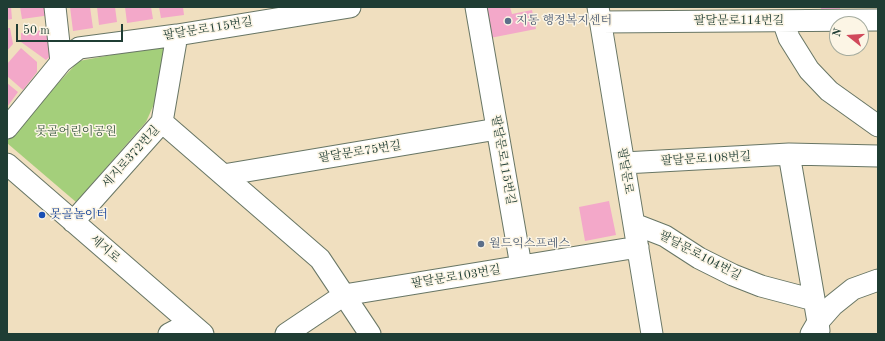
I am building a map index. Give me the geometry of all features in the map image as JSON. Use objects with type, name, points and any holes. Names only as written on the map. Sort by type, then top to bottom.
[{"type":"street","points":[[55,7],[61,62]]},
{"type":"street","name":"팔달문로115번길","points":[[7,128],[61,62],[79,48],[177,35],[350,7]]},
{"type":"street","name":"팔달문로115번길","points":[[476,7],[521,266]]},
{"type":"street","name":"팔달문로114번길","points":[[599,14],[783,21],[873,16]]},
{"type":"street","name":"팔달문로","points":[[599,14],[652,334]]},
{"type":"street","points":[[783,21],[789,38],[809,70],[829,91],[878,126]]},
{"type":"street","name":"세지로372번길","points":[[73,222],[162,122],[177,35]]},
{"type":"street","points":[[162,122],[320,259],[370,334]]},
{"type":"street","name":"팔달문로75번길","points":[[223,175],[497,129]]},
{"type":"street","points":[[789,154],[814,300],[816,330]]},
{"type":"street","name":"팔달문로108번길","points":[[624,163],[789,154],[878,156]]},
{"type":"street","name":"세지로","points":[[7,164],[197,328]]},
{"type":"street","name":"팔달문로104번길","points":[[634,224],[665,236],[699,258],[733,275],[761,286],[814,300]]},
{"type":"street","name":"팔달문로103번길","points":[[286,334],[344,295],[638,247]]},
{"type":"street","points":[[816,330],[833,305],[853,289],[878,280]]},
{"type":"street","points":[[168,334],[197,328]]},
{"type":"green space","name":"못골어린이공원","points":[[165,45],[166,74],[146,122],[76,202],[7,143],[7,137],[79,61]]},
{"type":"building","points":[[7,7],[11,7],[12,19],[7,20]]},
{"type":"building","points":[[20,7],[50,7],[51,15],[22,19]]},
{"type":"building","points":[[70,7],[90,7],[93,28],[73,31]]},
{"type":"building","points":[[97,7],[115,7],[117,22],[99,25]]},
{"type":"building","points":[[125,7],[151,7],[153,19],[127,23]]},
{"type":"building","points":[[159,7],[183,7],[184,15],[161,18]]},
{"type":"building","name":"지동 행정복지센터","points":[[479,7],[510,7],[512,14],[532,10],[536,29],[485,39]]},
{"type":"building","points":[[821,7],[840,7],[840,9],[821,10]]},
{"type":"building","points":[[7,28],[10,28],[13,44],[7,51]]},
{"type":"building","points":[[53,29],[55,52],[46,60],[21,42],[21,33]]},
{"type":"building","points":[[21,48],[37,62],[37,72],[23,90],[7,76],[7,64]]},
{"type":"building","points":[[7,83],[18,92],[7,107]]},
{"type":"building","points":[[609,201],[616,235],[585,241],[579,207]]},
{"type":"place","name":"지동 행정복지센터","points":[[508,21]]},
{"type":"place","name":"못골놀이터","points":[[42,215]]},
{"type":"place","name":"월드익스프레스","points":[[481,244]]}]
